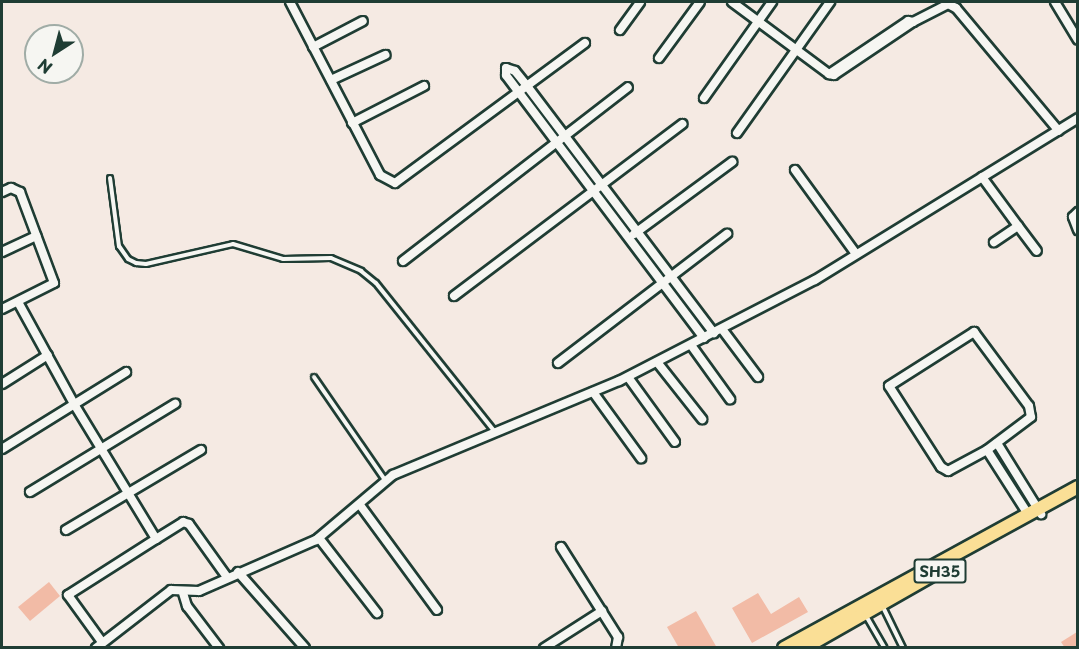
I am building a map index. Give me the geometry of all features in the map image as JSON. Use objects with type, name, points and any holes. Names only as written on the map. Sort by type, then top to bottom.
[{"type":"main road","points":[[1036,512],[1077,487]]},
{"type":"main road","name":"SH35","points":[[804,648],[879,600],[1036,512],[1077,495]]},
{"type":"main road","points":[[784,648],[863,610]]},
{"type":"street","points":[[291,2],[380,175],[395,183],[585,43]]},
{"type":"street","points":[[620,30],[640,2]]},
{"type":"street","points":[[659,58],[700,2]]},
{"type":"street","points":[[732,2],[829,74],[834,75],[914,22],[948,4],[956,8],[1059,131]]},
{"type":"street","points":[[704,98],[772,2]]},
{"type":"street","points":[[737,133],[830,2]]},
{"type":"street","points":[[1055,2],[1077,40]]},
{"type":"street","points":[[313,47],[363,21]]},
{"type":"street","points":[[331,80],[385,55]]},
{"type":"street","points":[[705,338],[506,75],[506,68],[515,70],[671,276],[758,377]]},
{"type":"street","points":[[352,123],[424,86]]},
{"type":"street","points":[[403,261],[628,87]]},
{"type":"street","points":[[227,577],[189,524],[183,522],[68,595],[99,645],[153,600],[171,590],[183,593],[199,591],[319,538],[386,482],[416,464],[628,377],[718,331],[856,255],[1077,118]]},
{"type":"street","points":[[454,296],[682,124]]},
{"type":"street","points":[[628,238],[732,162]]},
{"type":"street","points":[[795,170],[856,255]]},
{"type":"street","points":[[982,177],[1037,251]]},
{"type":"street","points":[[2,192],[11,188],[20,192],[54,283],[2,309]]},
{"type":"street","points":[[1077,212],[1073,217],[1077,230]]},
{"type":"street","points":[[994,243],[1018,226]]},
{"type":"street","points":[[558,363],[727,234]]},
{"type":"street","points":[[2,252],[37,236]]},
{"type":"street","points":[[18,302],[74,404],[156,539]]},
{"type":"street","points":[[977,334],[1032,412],[1029,422],[987,450],[953,471],[945,470],[892,395],[891,381],[965,335],[977,334]]},
{"type":"street","points":[[691,345],[730,399]]},
{"type":"street","points":[[2,384],[48,356]]},
{"type":"street","points":[[657,362],[702,419]]},
{"type":"street","points":[[2,449],[126,372]]},
{"type":"street","points":[[628,377],[675,442]]},
{"type":"street","points":[[593,392],[641,458]]},
{"type":"street","points":[[30,492],[175,405]]},
{"type":"street","points":[[997,443],[1036,512]]},
{"type":"street","points":[[66,530],[201,450]]},
{"type":"street","points":[[987,450],[1006,480],[1036,512]]},
{"type":"street","points":[[1006,480],[1016,473]]},
{"type":"street","points":[[360,505],[437,610]]},
{"type":"street","points":[[319,538],[377,613]]},
{"type":"street","points":[[561,547],[618,637],[616,648]]},
{"type":"street","points":[[238,572],[305,648]]},
{"type":"street","points":[[183,593],[187,606],[219,648]]},
{"type":"street","points":[[544,648],[602,611]]},
{"type":"lane","points":[[110,178],[120,246],[128,259],[136,263],[146,264],[233,244],[283,259],[331,258],[361,271],[376,283],[495,432]]},
{"type":"lane","points":[[314,377],[386,482]]},
{"type":"lane","points":[[879,600],[903,648]]},
{"type":"lane","points":[[863,610],[885,648]]},
{"type":"building","points":[[49,582],[60,596],[30,621],[18,607]]},
{"type":"building","points":[[758,593],[771,614],[799,597],[808,612],[752,643],[732,608]]},
{"type":"building","points":[[696,611],[717,648],[679,648],[667,627]]},
{"type":"building","points":[[1077,632],[1077,648],[1065,648],[1061,642]]}]
